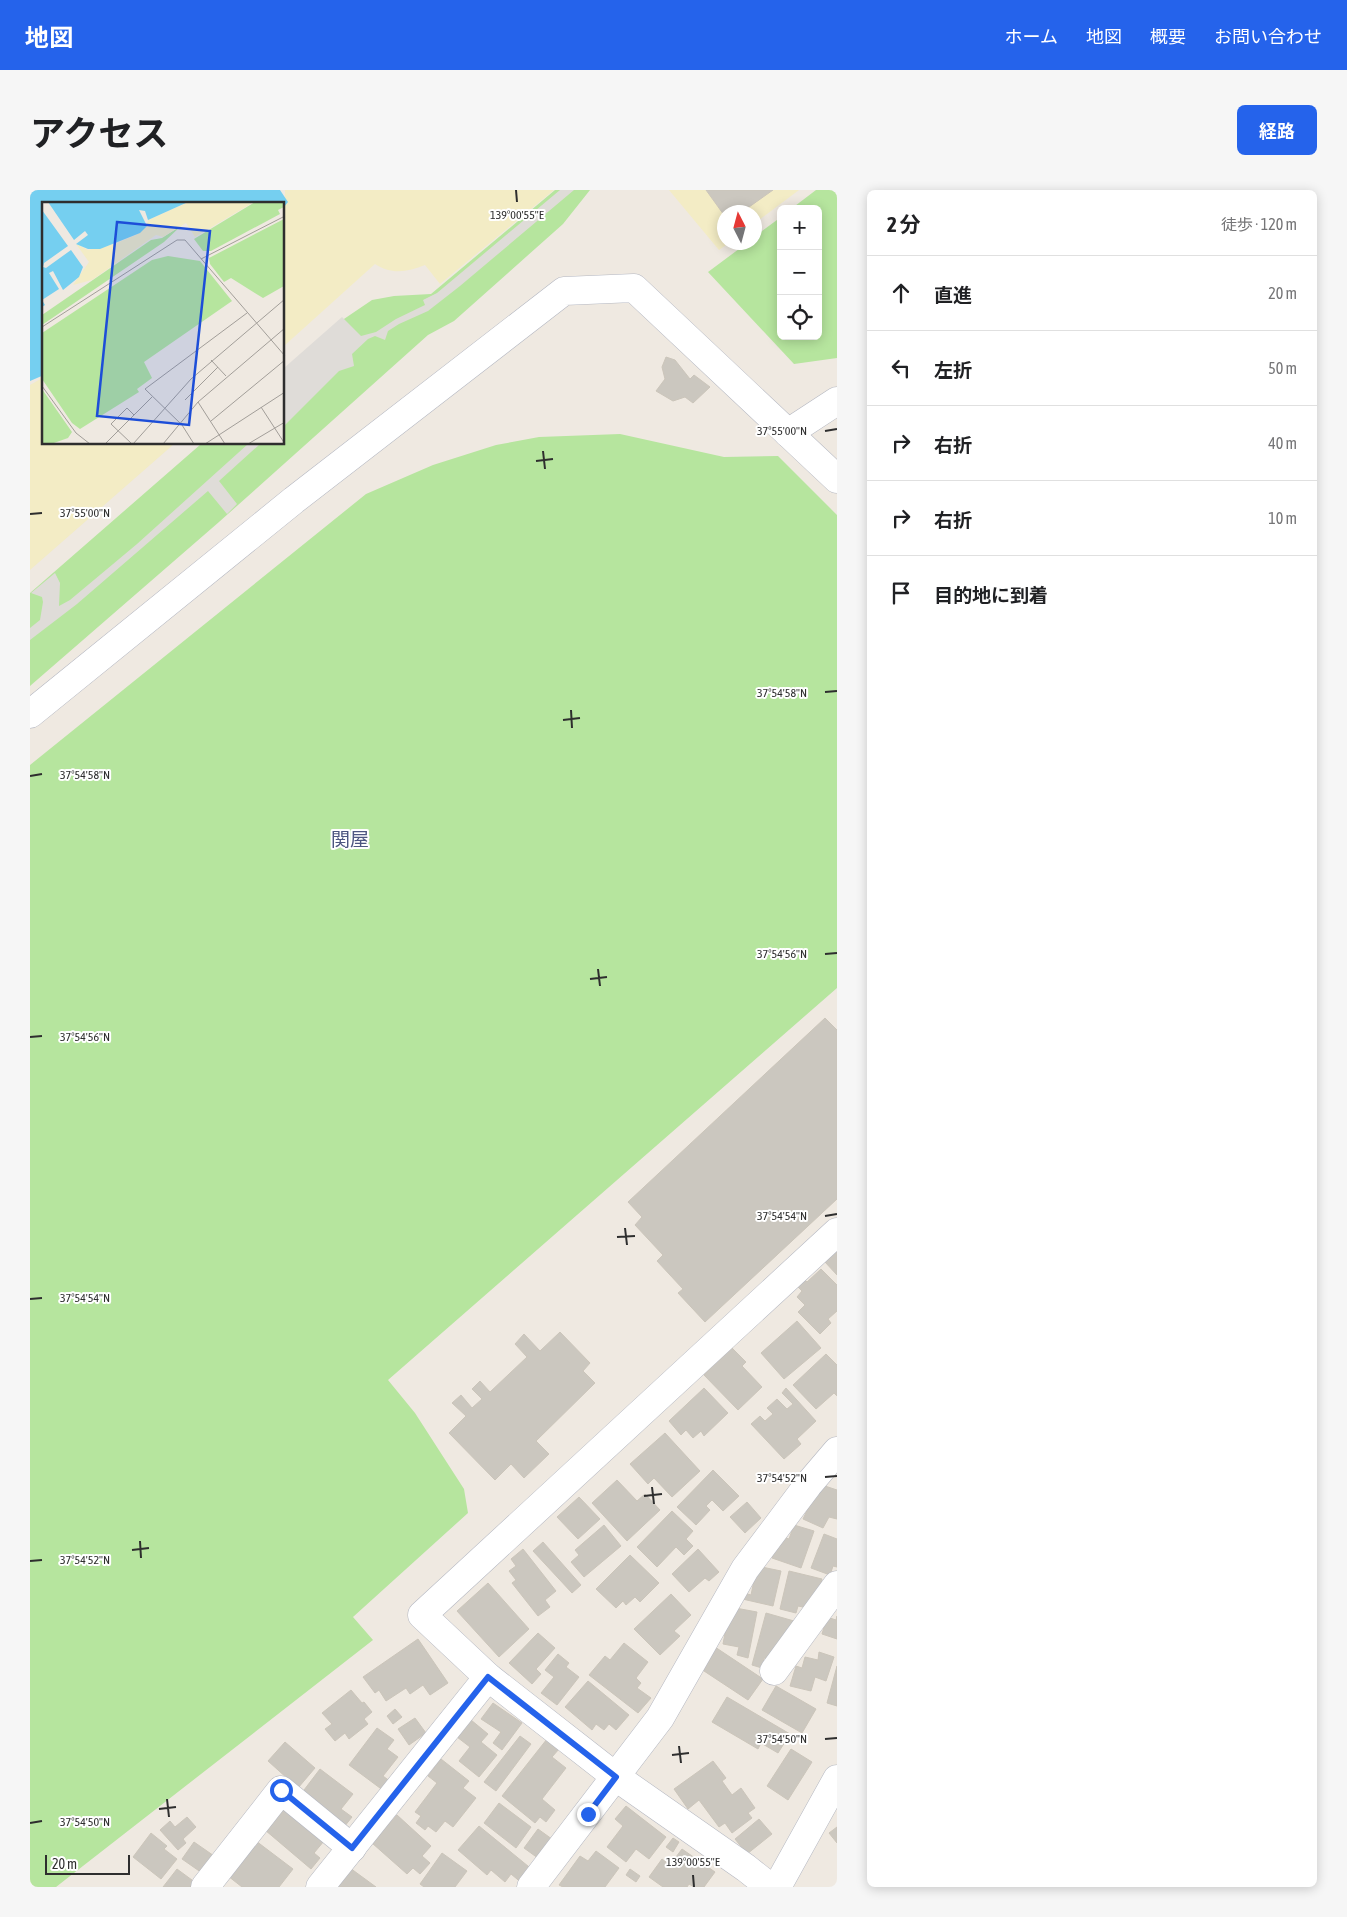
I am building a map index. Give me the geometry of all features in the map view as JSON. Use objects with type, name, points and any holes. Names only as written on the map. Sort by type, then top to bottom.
[{"type":"street","points":[[30,714],[294,500],[564,291],[634,288],[837,479]]},
{"type":"street","points":[[788,433],[837,401]]},
{"type":"street","points":[[770,1887],[746,1868],[616,1777],[488,1677],[422,1615],[837,1232]]},
{"type":"street","points":[[531,1887],[660,1718],[745,1569],[808,1484],[837,1451]]},
{"type":"street","points":[[774,1671],[837,1585]]},
{"type":"street","points":[[320,1887],[488,1677]]},
{"type":"street","points":[[777,1887],[837,1780]]},
{"type":"street","points":[[205,1887],[281,1790],[352,1848]]},
{"type":"green space","points":[[555,190],[590,190],[563,224],[454,321],[428,335],[219,522],[30,686],[30,593],[200,445],[285,445],[285,370],[341,321],[372,300],[394,296],[431,294]]},
{"type":"green space","points":[[816,190],[837,190],[837,358],[794,364],[708,272],[738,250],[762,250],[762,231],[777,220],[777,340],[822,340],[822,205],[796,205]]},
{"type":"green space","points":[[620,434],[724,457],[778,456],[837,515],[837,988],[388,1380],[415,1413],[464,1489],[468,1513],[353,1617],[373,1640],[56,1887],[30,1887],[30,765],[366,494],[433,465],[496,445],[539,437]]},
{"type":"sand","points":[[285,190],[554,190],[440,284],[425,265],[412,269],[393,271],[375,264],[285,345]]},
{"type":"sand","points":[[669,190],[799,190],[762,218],[762,205],[717,205],[717,248]]},
{"type":"sand","points":[[42,378],[42,445],[173,445],[30,570],[30,385]]},
{"type":"shaded area","points":[[560,190],[574,190],[428,311],[388,331],[385,340],[375,336],[368,339],[352,354],[354,366],[339,371],[285,425],[285,367],[342,317],[361,336],[376,332],[396,319],[425,305],[423,300],[437,293]]},
{"type":"shaded area","points":[[247,445],[259,445],[219,481],[237,504],[227,514],[208,491],[77,604],[30,640],[30,628],[40,620],[43,602],[42,597],[31,593],[55,573],[60,583],[59,606],[70,600],[137,544]]},
{"type":"water","points":[[30,190],[280,190],[288,202],[285,206],[285,202],[42,202],[42,376],[30,381]]},
{"type":"building","points":[[706,190],[773,190],[752,205],[717,205]]},
{"type":"building","points":[[666,357],[675,360],[690,379],[694,375],[710,387],[693,403],[685,397],[673,401],[656,391],[665,379],[662,367]]},
{"type":"building","points":[[825,1018],[837,1030],[837,1199],[705,1322],[678,1293],[683,1289],[657,1261],[663,1255],[635,1225],[642,1217],[628,1202]]},
{"type":"building","points":[[837,1251],[837,1275],[825,1262]]},
{"type":"building","points":[[821,1269],[837,1285],[837,1311],[828,1319],[831,1323],[820,1334],[798,1312],[805,1305],[797,1297],[802,1291],[796,1285],[803,1278],[807,1282]]},
{"type":"building","points":[[797,1321],[821,1348],[784,1379],[761,1353]]},
{"type":"building","points":[[560,1332],[590,1363],[583,1371],[595,1383],[536,1441],[549,1454],[524,1478],[511,1464],[495,1480],[449,1433],[466,1416],[452,1403],[461,1395],[472,1408],[482,1399],[472,1389],[480,1381],[490,1392],[527,1357],[515,1344],[524,1334],[540,1351]]},
{"type":"building","points":[[732,1348],[746,1362],[742,1366],[762,1387],[738,1410],[704,1375]]},
{"type":"building","points":[[826,1354],[837,1365],[837,1396],[834,1393],[816,1409],[793,1385]]},
{"type":"building","points":[[704,1388],[728,1413],[704,1436],[701,1431],[693,1438],[686,1430],[681,1435],[669,1421]]},
{"type":"building","points":[[786,1388],[816,1421],[797,1439],[801,1444],[784,1459],[751,1424],[760,1416],[765,1421],[773,1414],[767,1408],[777,1399],[787,1409],[793,1404],[782,1393]]},
{"type":"building","points":[[665,1433],[700,1471],[672,1497],[654,1478],[648,1484],[630,1464]]},
{"type":"building","points":[[713,1470],[739,1496],[723,1511],[712,1500],[706,1506],[710,1510],[696,1525],[677,1507]]},
{"type":"building","points":[[617,1480],[637,1501],[645,1494],[660,1510],[627,1541],[592,1503]]},
{"type":"building","points":[[825,1486],[837,1490],[837,1519],[829,1517],[823,1528],[803,1519],[813,1498]]},
{"type":"building","points":[[579,1497],[600,1519],[578,1539],[557,1517]]},
{"type":"building","points":[[747,1502],[761,1518],[745,1533],[730,1517]]},
{"type":"building","points":[[672,1511],[693,1531],[686,1539],[693,1546],[684,1555],[676,1547],[657,1567],[637,1547]]},
{"type":"building","points":[[604,1525],[621,1546],[584,1577],[571,1562],[579,1555],[575,1550]]},
{"type":"building","points":[[794,1525],[814,1531],[801,1568],[772,1558],[780,1536],[789,1539]]},
{"type":"building","points":[[824,1534],[837,1539],[837,1567],[833,1566],[830,1575],[811,1568]]},
{"type":"building","points":[[543,1542],[581,1585],[572,1593],[533,1551]]},
{"type":"building","points":[[523,1549],[556,1591],[545,1600],[550,1607],[538,1616],[512,1583],[516,1580],[509,1571],[516,1566],[511,1559]]},
{"type":"building","points":[[698,1549],[719,1572],[709,1581],[705,1578],[689,1592],[672,1574]]},
{"type":"building","points":[[630,1555],[659,1583],[640,1602],[635,1597],[626,1605],[623,1601],[616,1608],[596,1589]]},
{"type":"building","points":[[757,1566],[781,1571],[773,1606],[738,1598],[740,1592],[751,1595]]},
{"type":"building","points":[[789,1571],[822,1579],[818,1597],[811,1595],[808,1608],[798,1606],[796,1613],[780,1609]]},
{"type":"building","points":[[488,1583],[529,1629],[499,1657],[457,1611]]},
{"type":"building","points":[[671,1594],[691,1615],[674,1631],[680,1636],[660,1655],[634,1629]]},
{"type":"building","points":[[730,1607],[757,1612],[748,1658],[737,1655],[739,1647],[723,1644]]},
{"type":"building","points":[[766,1613],[794,1621],[770,1659],[764,1658],[762,1668],[752,1665]]},
{"type":"building","points":[[837,1616],[837,1639],[822,1634],[827,1617],[836,1620]]},
{"type":"building","points":[[538,1633],[555,1648],[536,1669],[541,1674],[532,1684],[509,1663]]},
{"type":"building","points":[[418,1639],[448,1683],[430,1695],[423,1685],[410,1694],[406,1688],[386,1701],[379,1690],[375,1693],[363,1677]]},
{"type":"building","points":[[624,1643],[648,1662],[636,1678],[641,1683],[637,1688],[651,1698],[638,1713],[589,1675],[605,1656],[610,1660]]},
{"type":"building","points":[[715,1647],[763,1679],[748,1700],[701,1669]]},
{"type":"building","points":[[819,1652],[834,1657],[826,1681],[815,1677],[811,1691],[790,1686],[796,1666],[802,1668],[805,1657],[818,1660]]},
{"type":"building","points":[[558,1654],[569,1663],[566,1667],[579,1677],[557,1705],[541,1693],[554,1677],[545,1670]]},
{"type":"building","points":[[837,1666],[837,1706],[827,1703]]},
{"type":"building","points":[[588,1681],[629,1715],[616,1730],[609,1724],[604,1730],[596,1724],[592,1730],[565,1707]]},
{"type":"building","points":[[776,1686],[816,1709],[802,1733],[762,1710]]},
{"type":"building","points":[[351,1690],[372,1712],[364,1719],[368,1724],[349,1739],[345,1733],[335,1741],[325,1729],[332,1724],[322,1713]]},
{"type":"building","points":[[727,1697],[790,1734],[778,1753],[761,1743],[758,1749],[712,1722]]},
{"type":"building","points":[[493,1703],[522,1723],[502,1750],[493,1743],[501,1732],[481,1719]]},
{"type":"building","points":[[395,1709],[402,1717],[393,1724],[387,1716]]},
{"type":"building","points":[[415,1718],[426,1733],[409,1745],[398,1729]]},
{"type":"building","points":[[471,1720],[488,1734],[481,1742],[497,1755],[479,1777],[459,1761],[470,1747],[457,1737]]},
{"type":"building","points":[[377,1728],[394,1740],[387,1749],[398,1757],[383,1776],[391,1782],[384,1791],[349,1765]]},
{"type":"building","points":[[520,1736],[531,1744],[496,1791],[484,1782]]},
{"type":"building","points":[[547,1739],[559,1749],[552,1757],[566,1768],[542,1799],[555,1810],[546,1822],[540,1817],[535,1823],[502,1796]]},
{"type":"building","points":[[285,1742],[315,1768],[298,1788],[268,1761]]},
{"type":"building","points":[[791,1749],[812,1762],[788,1800],[767,1786]]},
{"type":"building","points":[[441,1759],[469,1781],[463,1788],[476,1798],[453,1827],[445,1821],[436,1832],[428,1826],[425,1830],[416,1823],[421,1816],[415,1812],[437,1783],[428,1776]]},
{"type":"building","points":[[713,1761],[726,1778],[722,1781],[732,1795],[741,1788],[755,1808],[748,1813],[752,1818],[732,1833],[725,1823],[719,1827],[699,1800],[688,1809],[674,1789]]},
{"type":"building","points":[[320,1769],[353,1794],[341,1809],[352,1817],[344,1827],[301,1794]]},
{"type":"building","points":[[499,1803],[531,1827],[516,1848],[484,1823]]},
{"type":"building","points":[[626,1806],[666,1837],[649,1859],[636,1849],[626,1862],[607,1847],[623,1826],[615,1819]]},
{"type":"building","points":[[284,1808],[324,1841],[314,1853],[320,1858],[311,1869],[265,1830]]},
{"type":"building","points":[[397,1815],[431,1846],[422,1856],[430,1863],[420,1874],[413,1868],[407,1874],[372,1843]]},
{"type":"building","points":[[187,1817],[196,1827],[183,1839],[186,1843],[178,1850],[160,1830],[170,1821],[175,1827]]},
{"type":"building","points":[[759,1819],[772,1834],[747,1854],[735,1839]]},
{"type":"building","points":[[479,1826],[534,1871],[523,1884],[511,1874],[505,1882],[491,1870],[487,1875],[458,1850]]},
{"type":"building","points":[[837,1827],[837,1843],[829,1833]]},
{"type":"building","points":[[538,1829],[556,1842],[542,1861],[524,1848]]},
{"type":"building","points":[[151,1833],[167,1846],[164,1849],[177,1859],[161,1879],[133,1857]]},
{"type":"building","points":[[673,1838],[679,1842],[673,1852],[666,1847]]},
{"type":"building","points":[[256,1841],[293,1869],[279,1887],[242,1887],[228,1876]]},
{"type":"building","points":[[194,1842],[217,1858],[205,1875],[182,1859]]},
{"type":"building","points":[[682,1849],[715,1872],[704,1887],[694,1887],[689,1884],[687,1887],[663,1887],[649,1877],[662,1859],[670,1865]]},
{"type":"building","points":[[596,1851],[619,1868],[605,1887],[563,1887],[559,1885],[580,1856],[588,1861]]},
{"type":"building","points":[[442,1853],[467,1871],[455,1887],[424,1887],[420,1884]]},
{"type":"building","points":[[350,1868],[376,1887],[336,1887]]},
{"type":"building","points":[[177,1869],[196,1883],[193,1887],[163,1887]]},
{"type":"building","points":[[630,1869],[640,1876],[636,1882],[626,1875]]},
{"type":"district","name":"関屋","points":[[350,839]]},
{"type":"route","points":[[281,1790],[352,1848],[488,1677],[616,1777],[588,1814]]}]
